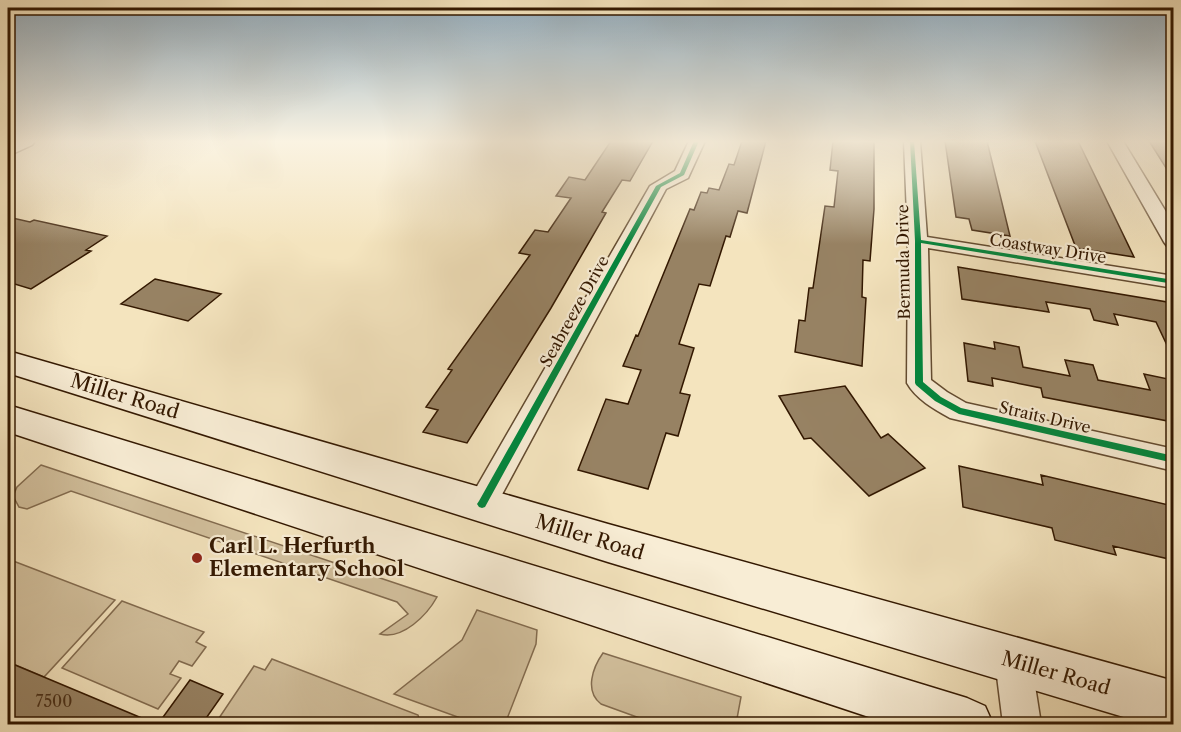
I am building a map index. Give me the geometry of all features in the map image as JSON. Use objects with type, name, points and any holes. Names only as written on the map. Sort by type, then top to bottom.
[{"type":"main road","name":"Miller Road","points":[[8,362],[1173,707]]},
{"type":"main road","points":[[8,418],[967,724]]},
{"type":"street","name":"Seabreeze Drive","points":[[482,504],[659,186],[680,175]]},
{"type":"street","name":"Bermuda Drive","points":[[914,175],[918,241],[919,383]]},
{"type":"street","points":[[1135,175],[1173,242]]},
{"type":"street","name":"Coastway Drive","points":[[918,241],[1173,282]]},
{"type":"street","name":"Straits Drive","points":[[919,383],[938,399],[959,411],[1173,460]]},
{"type":"street","points":[[1013,660],[1022,724]]},
{"type":"shaded area","points":[[41,465],[437,597],[421,618],[406,630],[389,635],[380,634],[408,614],[397,602],[71,491],[27,509],[19,507],[13,496],[17,487]]},
{"type":"shaded area","points":[[8,559],[115,600],[44,677],[8,662]]},
{"type":"shaded area","points":[[122,601],[204,632],[196,642],[206,647],[192,666],[179,661],[170,674],[181,678],[158,709],[62,668]]},
{"type":"shaded area","points":[[477,610],[537,630],[536,644],[505,724],[477,724],[394,694],[462,640]]},
{"type":"shaded area","points":[[603,653],[741,697],[736,724],[656,724],[601,704],[593,693],[592,679],[593,672]]},
{"type":"shaded area","points":[[272,659],[418,715],[421,724],[215,724],[254,666],[265,670]]},
{"type":"building","points":[[588,175],[633,175],[630,181],[622,180],[602,212],[606,213],[551,308],[467,443],[423,432],[438,410],[426,407],[452,370],[448,369],[530,255],[519,253],[535,230],[548,232],[571,198],[556,196],[569,177],[585,180]]},
{"type":"building","points":[[725,175],[757,175],[747,213],[738,211],[730,237],[726,236],[710,286],[699,284],[679,344],[694,348],[680,393],[690,395],[678,436],[666,433],[648,489],[578,470],[606,399],[628,404],[641,370],[623,366],[636,335],[638,336],[690,209],[694,210],[701,192],[707,193],[709,188],[719,190]]},
{"type":"building","points":[[838,175],[874,175],[870,261],[863,260],[862,297],[866,298],[862,366],[795,352],[799,320],[805,321],[809,288],[813,288],[825,206],[834,207]]},
{"type":"building","points":[[950,175],[995,175],[1010,236],[972,230],[969,219],[956,217]]},
{"type":"building","points":[[1048,175],[1094,175],[1134,257],[1076,248]]},
{"type":"building","points":[[8,217],[30,222],[34,220],[107,236],[86,250],[91,251],[31,289],[8,282]]},
{"type":"building","points":[[958,267],[1173,303],[1173,358],[1156,322],[1114,314],[1118,325],[1094,320],[1090,309],[1046,302],[1049,312],[962,299]]},
{"type":"building","points":[[155,279],[221,294],[188,321],[121,304]]},
{"type":"building","points":[[994,342],[1019,347],[1023,367],[1070,376],[1065,360],[1093,365],[1098,380],[1150,390],[1144,374],[1173,380],[1173,422],[1043,397],[1041,388],[992,378],[993,386],[968,381],[964,343],[995,349]]},
{"type":"building","points":[[845,386],[881,438],[888,434],[925,468],[869,496],[811,438],[804,439],[779,396]]},
{"type":"building","points":[[959,466],[1043,485],[1041,475],[1173,506],[1173,560],[1113,546],[1116,555],[1055,540],[1052,528],[963,507]]},
{"type":"building","points":[[8,662],[156,724],[8,724]]},
{"type":"building","points":[[190,680],[223,694],[202,724],[158,724]]},
{"type":"cycle path","points":[[482,504],[659,186],[680,175]]},
{"type":"cycle path","points":[[914,175],[918,241],[919,383],[938,399],[959,411],[1174,460]]},
{"type":"cycle path","points":[[918,241],[1174,282]]},
{"type":"place","name":"Carl L. Herfurth Elementary School","points":[[197,558]]}]
